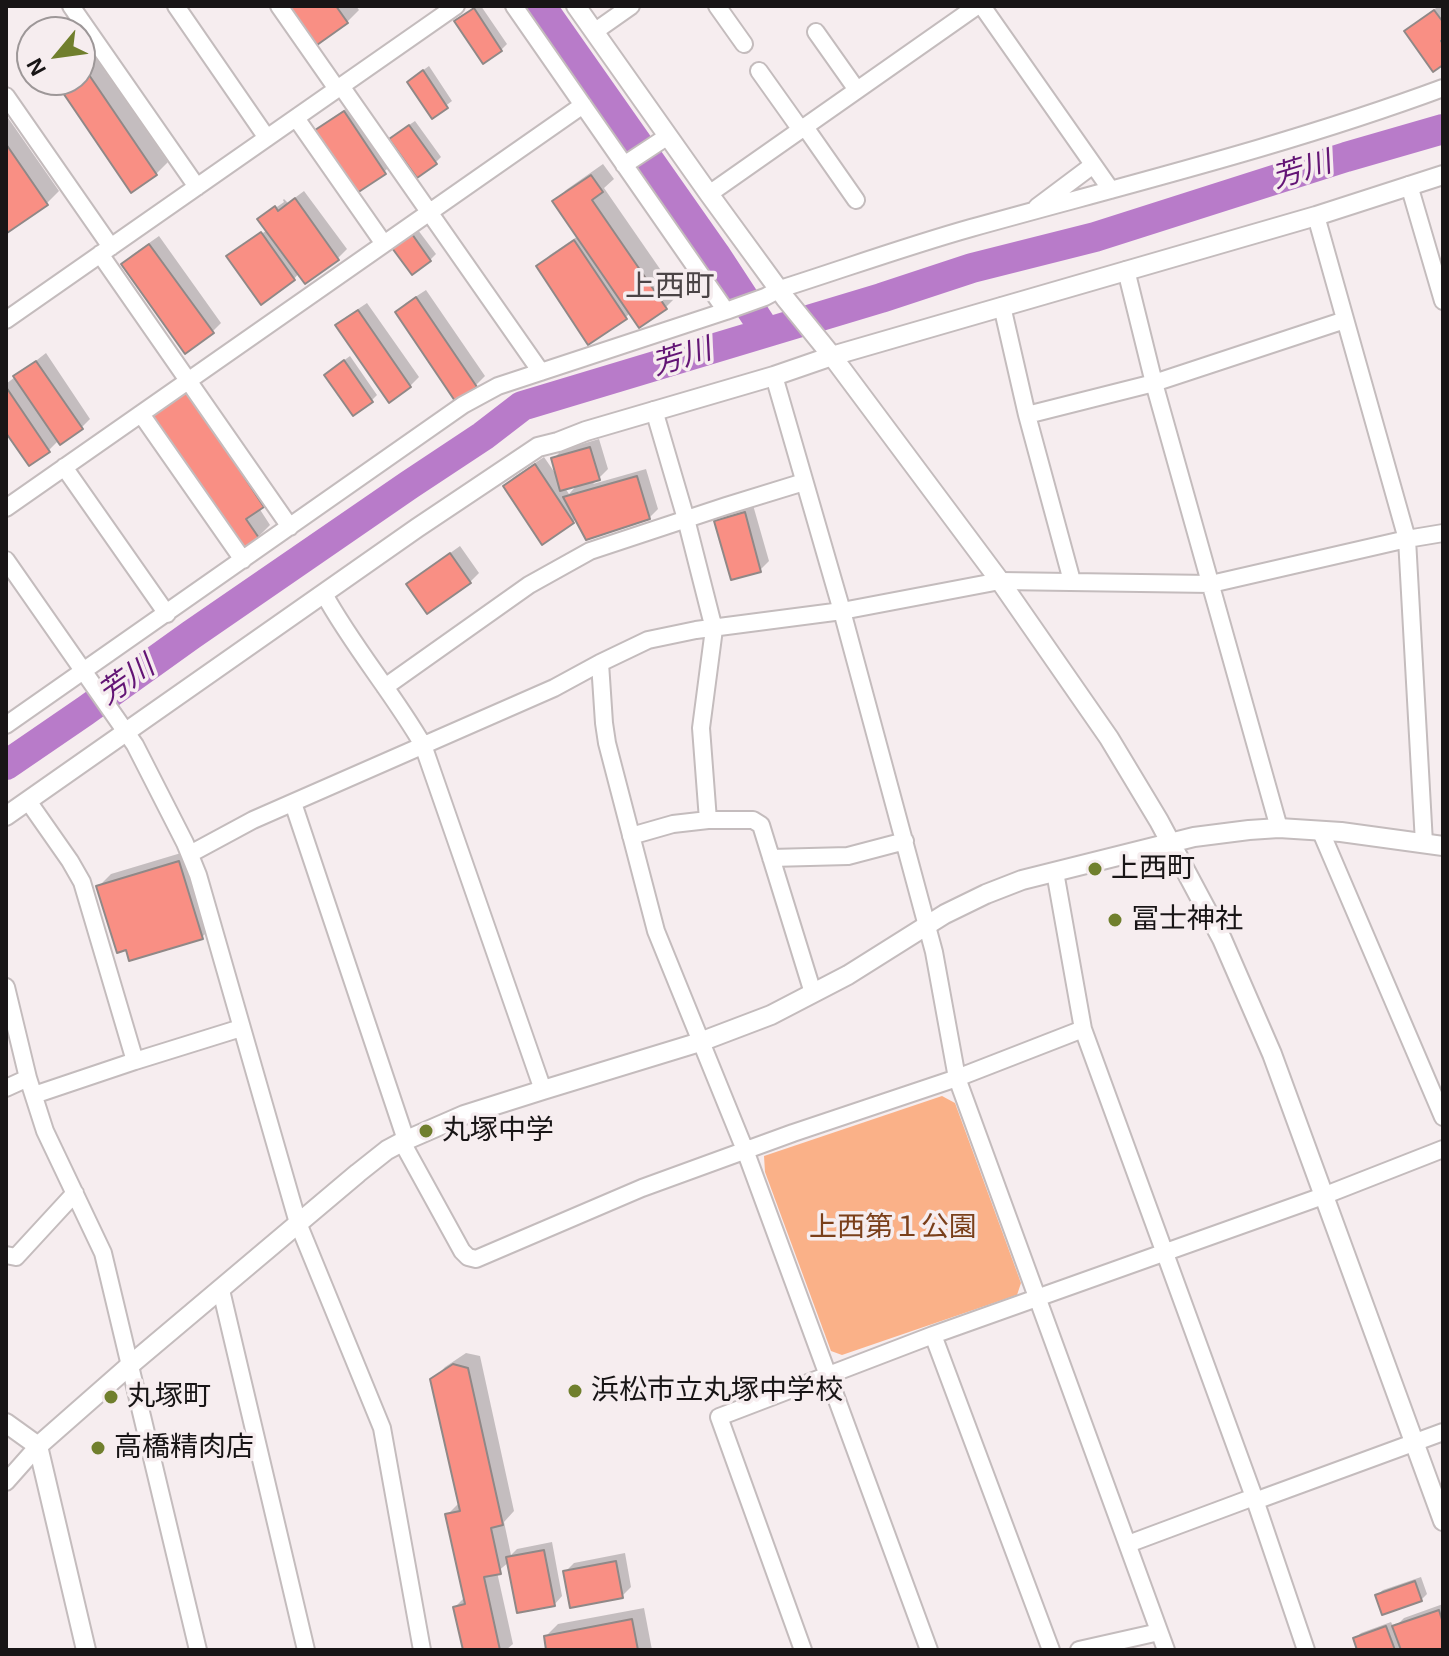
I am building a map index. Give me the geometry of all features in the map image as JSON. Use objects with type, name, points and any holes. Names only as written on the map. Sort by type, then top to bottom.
[{"type":"street","points":[[71,6],[197,187]]},
{"type":"street","points":[[176,6],[267,138]]},
{"type":"street","points":[[279,6],[541,372]]},
{"type":"street","points":[[6,320],[456,6]]},
{"type":"street","points":[[514,6],[732,309]]},
{"type":"street","points":[[576,6],[776,295],[827,350],[1000,581],[1109,738],[1172,843],[1222,939],[1272,1054],[1443,1521]]},
{"type":"street","points":[[594,32],[631,6]]},
{"type":"street","points":[[717,6],[744,44]]},
{"type":"street","points":[[709,194],[979,6],[1111,190]]},
{"type":"street","points":[[816,32],[857,90]]},
{"type":"street","points":[[759,71],[856,200]]},
{"type":"street","points":[[6,725],[87,674],[463,405],[498,386],[968,229],[1384,110],[1443,88]]},
{"type":"street","points":[[6,96],[188,380],[290,527]]},
{"type":"street","points":[[6,508],[583,105]]},
{"type":"street","points":[[296,118],[384,244]]},
{"type":"street","points":[[628,163],[668,136]]},
{"type":"street","points":[[1030,212],[1093,165]]},
{"type":"street","points":[[6,816],[124,727],[538,447],[774,376],[827,350],[1002,306],[1316,216],[1443,175]]},
{"type":"street","points":[[1409,185],[1443,301]]},
{"type":"street","points":[[1316,216],[1407,539],[1424,843]]},
{"type":"street","points":[[1126,270],[1154,383],[1279,828]]},
{"type":"street","points":[[1002,306],[1027,415],[1072,581]]},
{"type":"street","points":[[1027,415],[1154,383],[1345,320]]},
{"type":"street","points":[[774,376],[927,924],[957,1078],[1166,1650]]},
{"type":"street","points":[[654,410],[714,629],[701,728],[708,820]]},
{"type":"street","points":[[141,414],[243,560]]},
{"type":"street","points":[[64,467],[167,614]]},
{"type":"street","points":[[385,687],[529,585],[590,551],[804,482]]},
{"type":"street","points":[[190,854],[253,820],[554,688],[648,640],[842,611],[1000,581],[1211,584],[1443,533]]},
{"type":"street","points":[[6,560],[124,727],[190,854],[298,1223],[382,1428],[422,1650]]},
{"type":"street","points":[[324,594],[342,626],[423,745],[543,1090]]},
{"type":"street","points":[[600,663],[606,735],[656,931],[745,1150],[929,1650]]},
{"type":"street","points":[[28,801],[82,882],[135,1061]]},
{"type":"street","points":[[293,803],[404,1141],[462,1251],[472,1259],[642,1188],[957,1078],[1083,1029]]},
{"type":"street","points":[[631,836],[673,824],[708,820],[757,822],[764,830],[813,993]]},
{"type":"street","points":[[6,1482],[38,1446],[129,1366],[298,1223],[383,1154],[404,1141],[464,1115],[700,1042],[771,1015],[848,975],[927,924],[986,894],[1022,880],[1115,855],[1212,834],[1279,828],[1384,837],[1443,846]]},
{"type":"street","points":[[1321,832],[1443,1117]]},
{"type":"street","points":[[771,858],[848,856],[905,841]]},
{"type":"street","points":[[1055,872],[1083,1029],[1306,1650]]},
{"type":"street","points":[[6,987],[45,1131],[103,1253],[198,1650]]},
{"type":"street","points":[[6,1088],[31,1087],[135,1061],[241,1028]]},
{"type":"street","points":[[803,1650],[719,1417],[933,1335],[1323,1196],[1443,1149]]},
{"type":"street","points":[[6,1255],[16,1257],[75,1193]]},
{"type":"street","points":[[221,1290],[306,1650]]},
{"type":"street","points":[[933,1335],[1051,1650]]},
{"type":"street","points":[[6,1423],[38,1446],[86,1650]]},
{"type":"street","points":[[1128,1544],[1443,1432]]},
{"type":"street","points":[[1079,1650],[1159,1632]]},
{"type":"green space","name":"上西第１公園","points":[[942,1096],[955,1103],[1021,1283],[1017,1295],[842,1355],[831,1351],[765,1172],[764,1156]]},
{"type":"building","points":[[289,6],[336,6],[348,23],[317,45]]},
{"type":"building","points":[[474,8],[502,51],[483,64],[454,21]]},
{"type":"building","points":[[1434,10],[1443,22],[1443,65],[1433,72],[1404,31]]},
{"type":"building","points":[[423,70],[448,108],[432,119],[407,82]]},
{"type":"building","points":[[96,85],[157,175],[131,193],[65,96],[96,96]]},
{"type":"building","points":[[344,111],[386,174],[354,195],[312,132]]},
{"type":"building","points":[[409,125],[437,164],[417,178],[389,139]]},
{"type":"building","points":[[6,144],[48,205],[7,233],[6,231]]},
{"type":"building","points":[[591,175],[603,192],[592,200],[667,309],[639,328],[552,201]]},
{"type":"building","points":[[295,198],[339,260],[305,284],[257,219],[275,206],[278,211]]},
{"type":"building","points":[[261,232],[295,280],[261,305],[226,256]]},
{"type":"building","points":[[412,234],[431,261],[412,275],[392,248]]},
{"type":"building","points":[[574,240],[627,319],[588,345],[536,266]]},
{"type":"building","points":[[149,244],[214,333],[185,354],[121,264]]},
{"type":"building","points":[[416,297],[477,387],[455,401],[395,312]]},
{"type":"building","points":[[358,310],[411,387],[389,403],[335,325]]},
{"type":"building","points":[[344,360],[373,402],[353,416],[324,375]]},
{"type":"building","points":[[36,361],[83,429],[60,445],[13,376]]},
{"type":"building","points":[[6,387],[50,452],[29,466],[6,433]]},
{"type":"building","points":[[188,391],[264,507],[246,519],[259,538],[240,551],[151,416]]},
{"type":"building","points":[[590,447],[600,480],[560,491],[551,458]]},
{"type":"building","points":[[535,464],[574,523],[542,545],[503,486]]},
{"type":"building","points":[[637,476],[650,519],[586,540],[563,497]]},
{"type":"building","points":[[745,512],[761,572],[731,580],[714,521]]},
{"type":"building","points":[[450,553],[471,583],[427,614],[406,584]]},
{"type":"building","points":[[179,861],[203,939],[129,961],[126,950],[117,953],[96,886]]},
{"type":"building","points":[[453,1364],[468,1368],[503,1525],[491,1528],[501,1574],[484,1577],[500,1650],[463,1650],[453,1607],[465,1604],[445,1514],[460,1511],[430,1379]]},
{"type":"building","points":[[544,1550],[555,1606],[517,1613],[506,1557]]},
{"type":"building","points":[[616,1561],[623,1598],[570,1608],[563,1571]]},
{"type":"building","points":[[1415,1581],[1422,1601],[1382,1615],[1375,1595]]},
{"type":"building","points":[[1439,1610],[1443,1623],[1443,1650],[1401,1650],[1392,1626]]},
{"type":"building","points":[[632,1619],[638,1650],[546,1650],[544,1636]]},
{"type":"building","points":[[1386,1626],[1395,1650],[1357,1650],[1353,1638]]},
{"type":"waterway","points":[[541,6],[766,332]]},
{"type":"waterway","name":"芳川","points":[[6,765],[522,406],[972,268],[1095,237],[1443,129]]},
{"type":"place","name":"上西町","points":[[1095,869]]},
{"type":"place","name":"冨士神社","points":[[1115,920]]},
{"type":"place","name":"丸塚中学","points":[[426,1131]]},
{"type":"place","name":"浜松市立丸塚中学校","points":[[575,1391]]},
{"type":"place","name":"丸塚町","points":[[111,1397]]},
{"type":"place","name":"高橋精肉店","points":[[98,1448]]},
{"type":"district","name":"上西町","points":[[670,288]]}]
